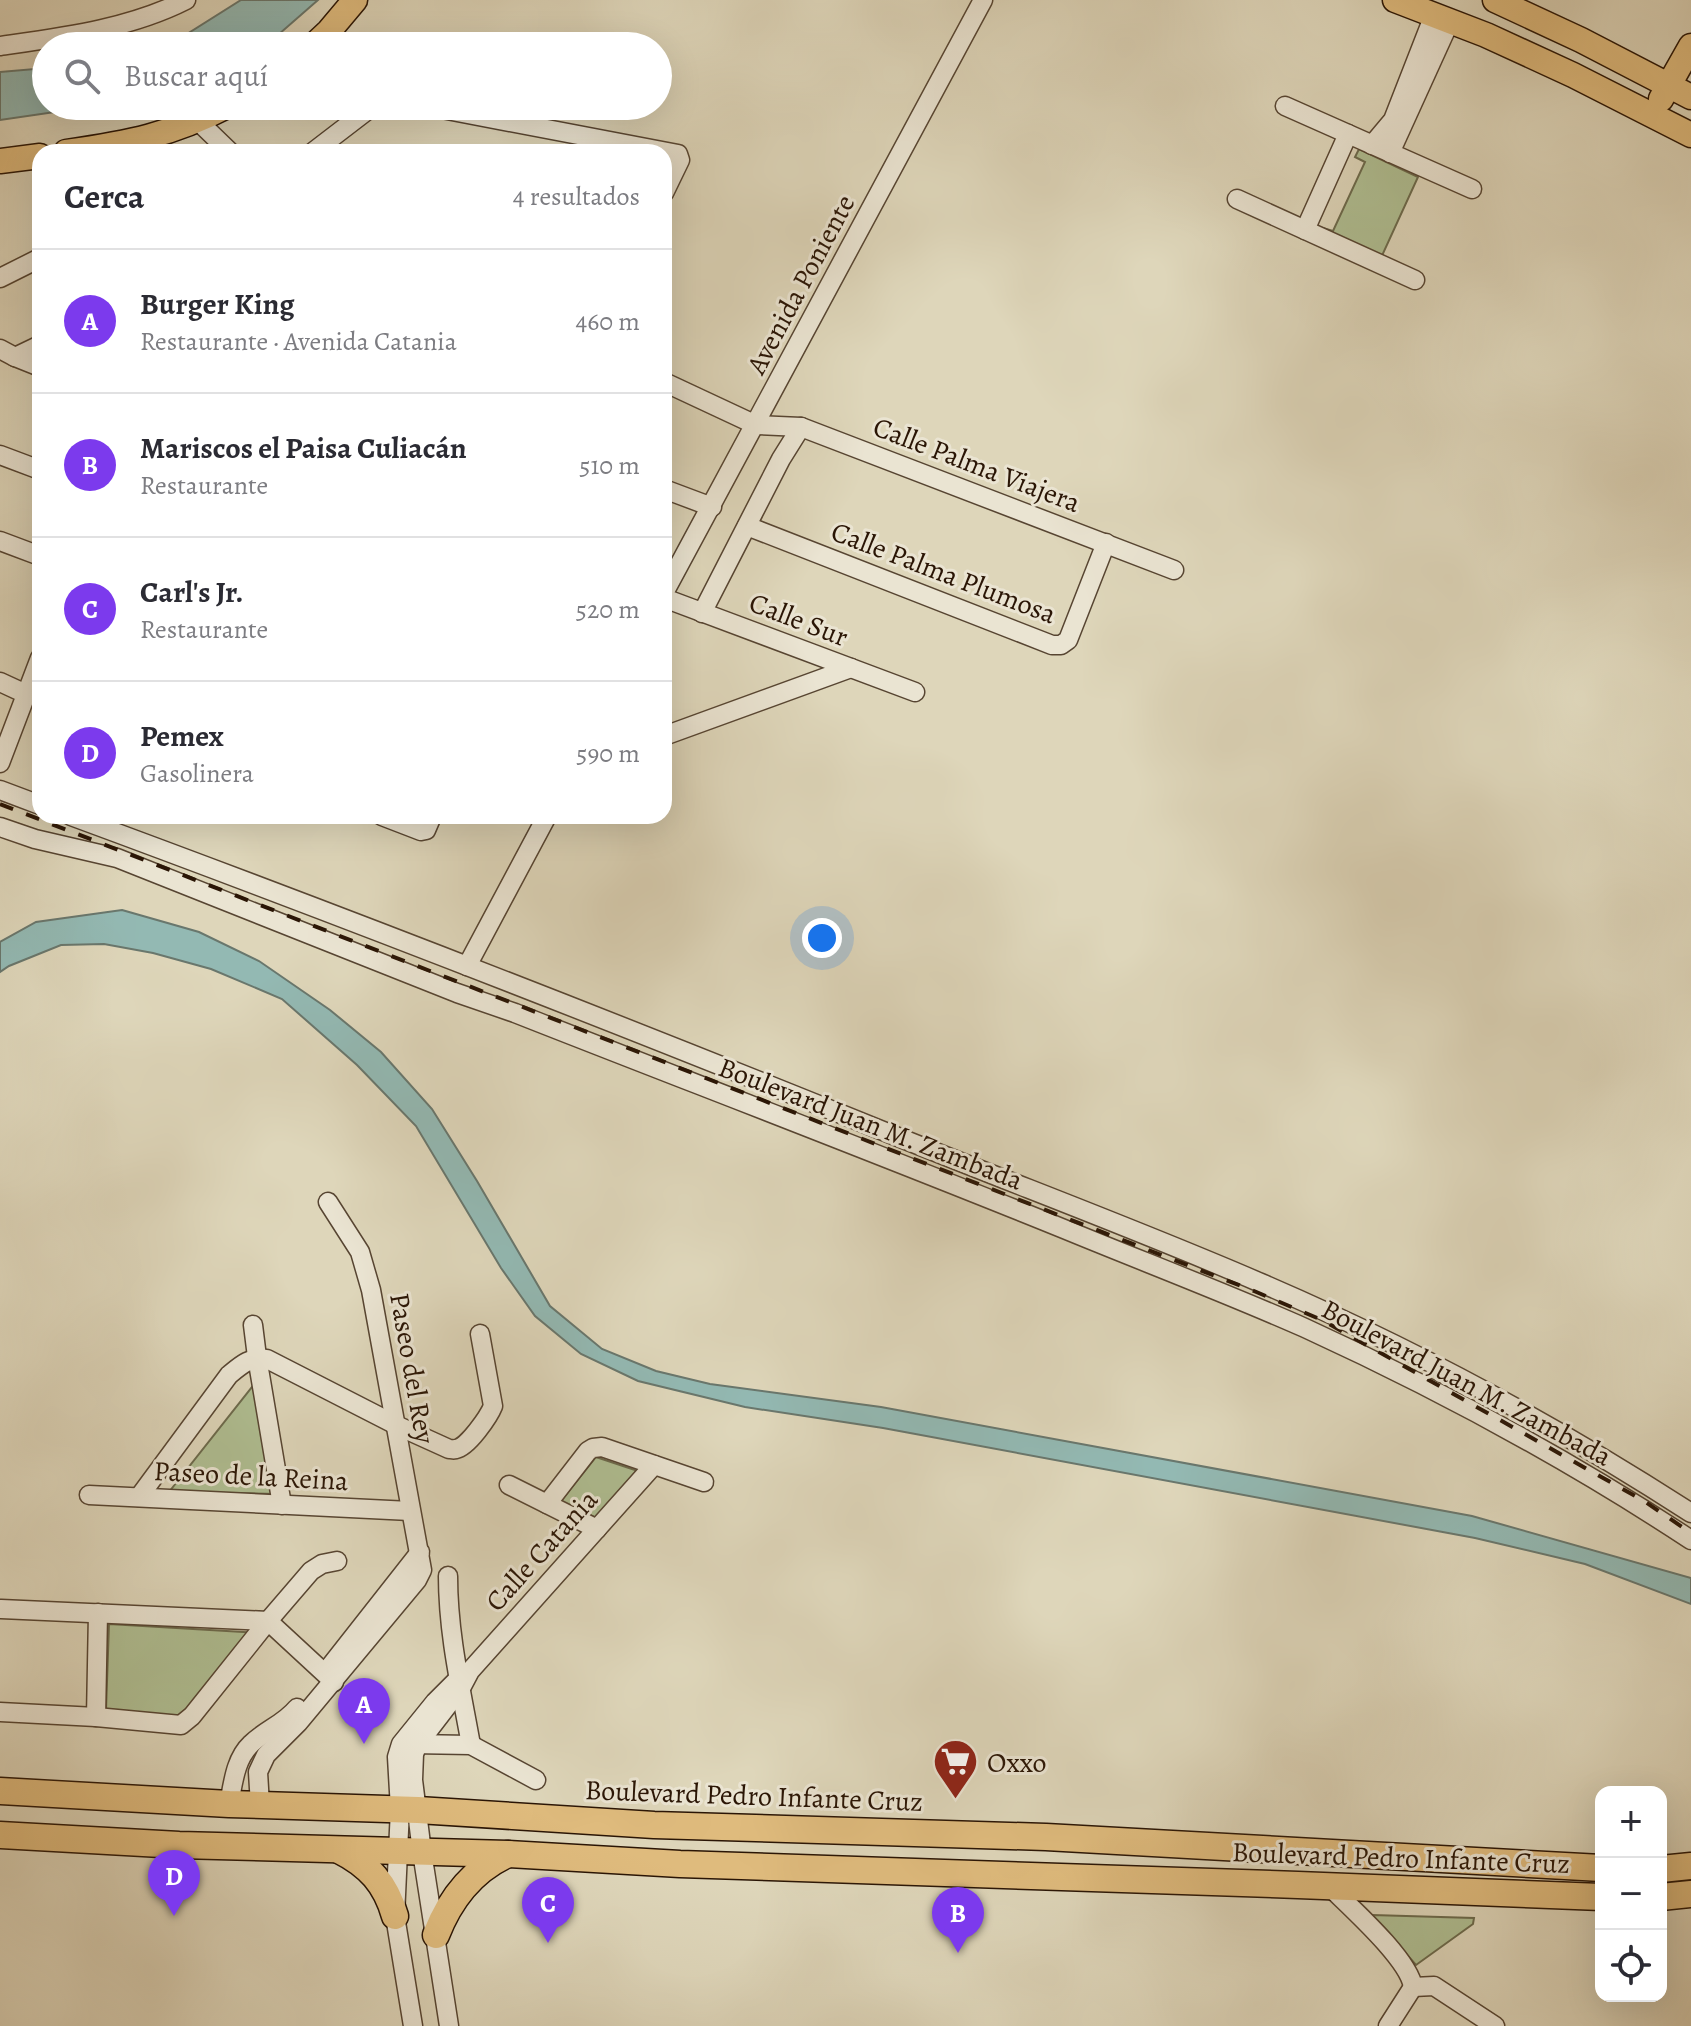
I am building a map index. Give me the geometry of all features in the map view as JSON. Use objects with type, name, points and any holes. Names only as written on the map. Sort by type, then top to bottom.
[{"type":"highway","name":"Boulevard Pedro Infante Cruz","points":[[0,1791],[654,1825],[1046,1837],[1595,1868]]},
{"type":"highway","name":"Boulevard Pedro Infante Cruz","points":[[0,1835],[179,1845],[508,1854],[680,1864],[1595,1897]]},
{"type":"highway","points":[[339,1850],[365,1865],[376,1876],[395,1916]]},
{"type":"highway","points":[[436,1935],[459,1892],[482,1869],[508,1854]]},
{"type":"highway","points":[[1667,1868],[1691,1866]]},
{"type":"highway","points":[[1667,1896],[1691,1894]]},
{"type":"main road","points":[[328,32],[355,0]]},
{"type":"main road","points":[[1395,0],[1486,35],[1691,135]]},
{"type":"main road","points":[[1495,0],[1680,91]]},
{"type":"main road","points":[[1651,114],[1680,91],[1691,46]]},
{"type":"main road","points":[[113,144],[148,138],[198,121]]},
{"type":"main road","points":[[0,161],[32,157]]},
{"type":"street","points":[[79,32],[118,25],[186,0]]},
{"type":"street","name":"Avenida Poniente","points":[[672,581],[983,0]]},
{"type":"street","points":[[1372,145],[1393,120],[1442,18]]},
{"type":"street","points":[[1390,153],[1442,18]]},
{"type":"street","points":[[0,46],[32,40]]},
{"type":"street","points":[[1285,106],[1472,189]]},
{"type":"street","points":[[323,144],[355,120]]},
{"type":"street","points":[[500,120],[626,144]]},
{"type":"street","points":[[198,121],[222,144]]},
{"type":"street","points":[[1305,230],[1348,134]]},
{"type":"street","points":[[672,153],[681,157],[672,176]]},
{"type":"street","points":[[1237,199],[1415,280]]},
{"type":"street","points":[[0,278],[32,262]]},
{"type":"street","points":[[7,353],[32,347]]},
{"type":"street","points":[[7,353],[32,364]]},
{"type":"street","points":[[672,386],[756,425]]},
{"type":"street","name":"Calle Palma Viajera","points":[[756,425],[801,427],[1174,570]]},
{"type":"street","points":[[702,613],[781,459],[801,427]]},
{"type":"street","points":[[0,455],[32,467]]},
{"type":"street","points":[[672,492],[712,507]]},
{"type":"street","name":"Calle Palma Plumosa","points":[[747,526],[1052,645],[1061,645],[1068,640],[1106,543]]},
{"type":"street","points":[[0,541],[32,553]]},
{"type":"street","name":"Calle Sur","points":[[672,600],[915,692]]},
{"type":"street","points":[[672,733],[851,668]]},
{"type":"street","points":[[0,763],[32,679]]},
{"type":"street","points":[[0,682],[26,694]]},
{"type":"street","points":[[0,790],[32,802]]},
{"type":"street","name":"Boulevard Juan M. Zambada","points":[[92,824],[715,1063],[1093,1213],[1288,1295],[1519,1410],[1691,1513]]},
{"type":"street","points":[[403,824],[421,831],[426,830],[429,824]]},
{"type":"street","points":[[467,966],[543,824]]},
{"type":"street","name":"Boulevard Juan M. Zambada","points":[[0,827],[35,839],[117,858],[954,1184],[1301,1326],[1557,1456],[1691,1540]]},
{"type":"street","name":"Paseo del Rey","points":[[260,1805],[258,1772],[266,1755],[298,1723],[420,1552],[366,1269],[360,1252],[328,1202]]},
{"type":"street","points":[[253,1325],[282,1505]]},
{"type":"street","points":[[139,1497],[229,1375],[257,1357],[267,1359],[396,1425],[449,1449],[457,1449],[465,1445],[493,1406],[480,1334]]},
{"type":"street","points":[[547,1504],[593,1448],[602,1447],[704,1482]]},
{"type":"street","name":"Calle Catania","points":[[410,1744],[435,1702],[463,1679],[654,1465]]},
{"type":"street","points":[[509,1485],[597,1529]]},
{"type":"street","name":"Paseo de la Reina","points":[[89,1495],[410,1511]]},
{"type":"street","points":[[0,1712],[181,1725],[192,1716],[311,1571],[322,1564],[337,1561]]},
{"type":"street","points":[[448,1576],[451,1630],[463,1679],[471,1745]]},
{"type":"street","points":[[1,1609],[268,1621],[330,1677]]},
{"type":"street","points":[[96,1717],[98,1613]]},
{"type":"street","name":"Paseo del Rey","points":[[229,1804],[243,1753],[291,1715],[330,1677]]},
{"type":"street","points":[[449,2026],[436,1935],[410,1852],[409,1810],[414,1754],[410,1744],[471,1745],[536,1780]]},
{"type":"street","points":[[410,1852],[395,1882],[395,1916],[413,2026]]},
{"type":"street","points":[[1329,1886],[1387,1946],[1412,1978],[1413,1987],[1388,2026]]},
{"type":"street","points":[[1413,1987],[1434,1986],[1495,2026]]},
{"type":"green space","points":[[1359,149],[1418,177],[1380,260],[1321,233],[1323,228],[1333,231],[1365,162],[1355,157]]},
{"type":"green space","points":[[259,1378],[277,1494],[169,1492]]},
{"type":"green space","points":[[596,1457],[635,1470],[639,1479],[604,1522],[561,1501]]},
{"type":"green space","points":[[109,1624],[262,1633],[192,1717],[106,1710]]},
{"type":"green space","points":[[1372,1915],[1474,1918],[1473,1924],[1416,1965]]},
{"type":"water","points":[[241,0],[318,0],[281,32],[190,32]]},
{"type":"water","points":[[32,69],[32,115],[0,120],[0,72]]},
{"type":"water","points":[[122,910],[199,932],[259,961],[330,1010],[381,1052],[432,1109],[550,1306],[602,1349],[656,1371],[710,1384],[881,1407],[1472,1516],[1691,1578],[1691,1604],[1585,1564],[1475,1538],[883,1428],[745,1407],[638,1381],[581,1354],[535,1316],[501,1268],[416,1126],[357,1065],[282,999],[211,969],[104,944],[61,945],[0,972],[0,942],[36,922]]},
{"type":"railway","points":[[0,804],[32,816]]},
{"type":"railway","points":[[51,824],[1322,1320],[1644,1501],[1691,1533]]},
{"type":"place","name":"Burger King","points":[[364,1744]]},
{"type":"place","name":"Oxxo","points":[[956,1801]]},
{"type":"place","name":"Pemex","points":[[174,1916]]},
{"type":"place","name":"Carl's Jr.","points":[[548,1943]]},
{"type":"place","name":"Mariscos el Paisa Culiacán","points":[[958,1953]]}]
